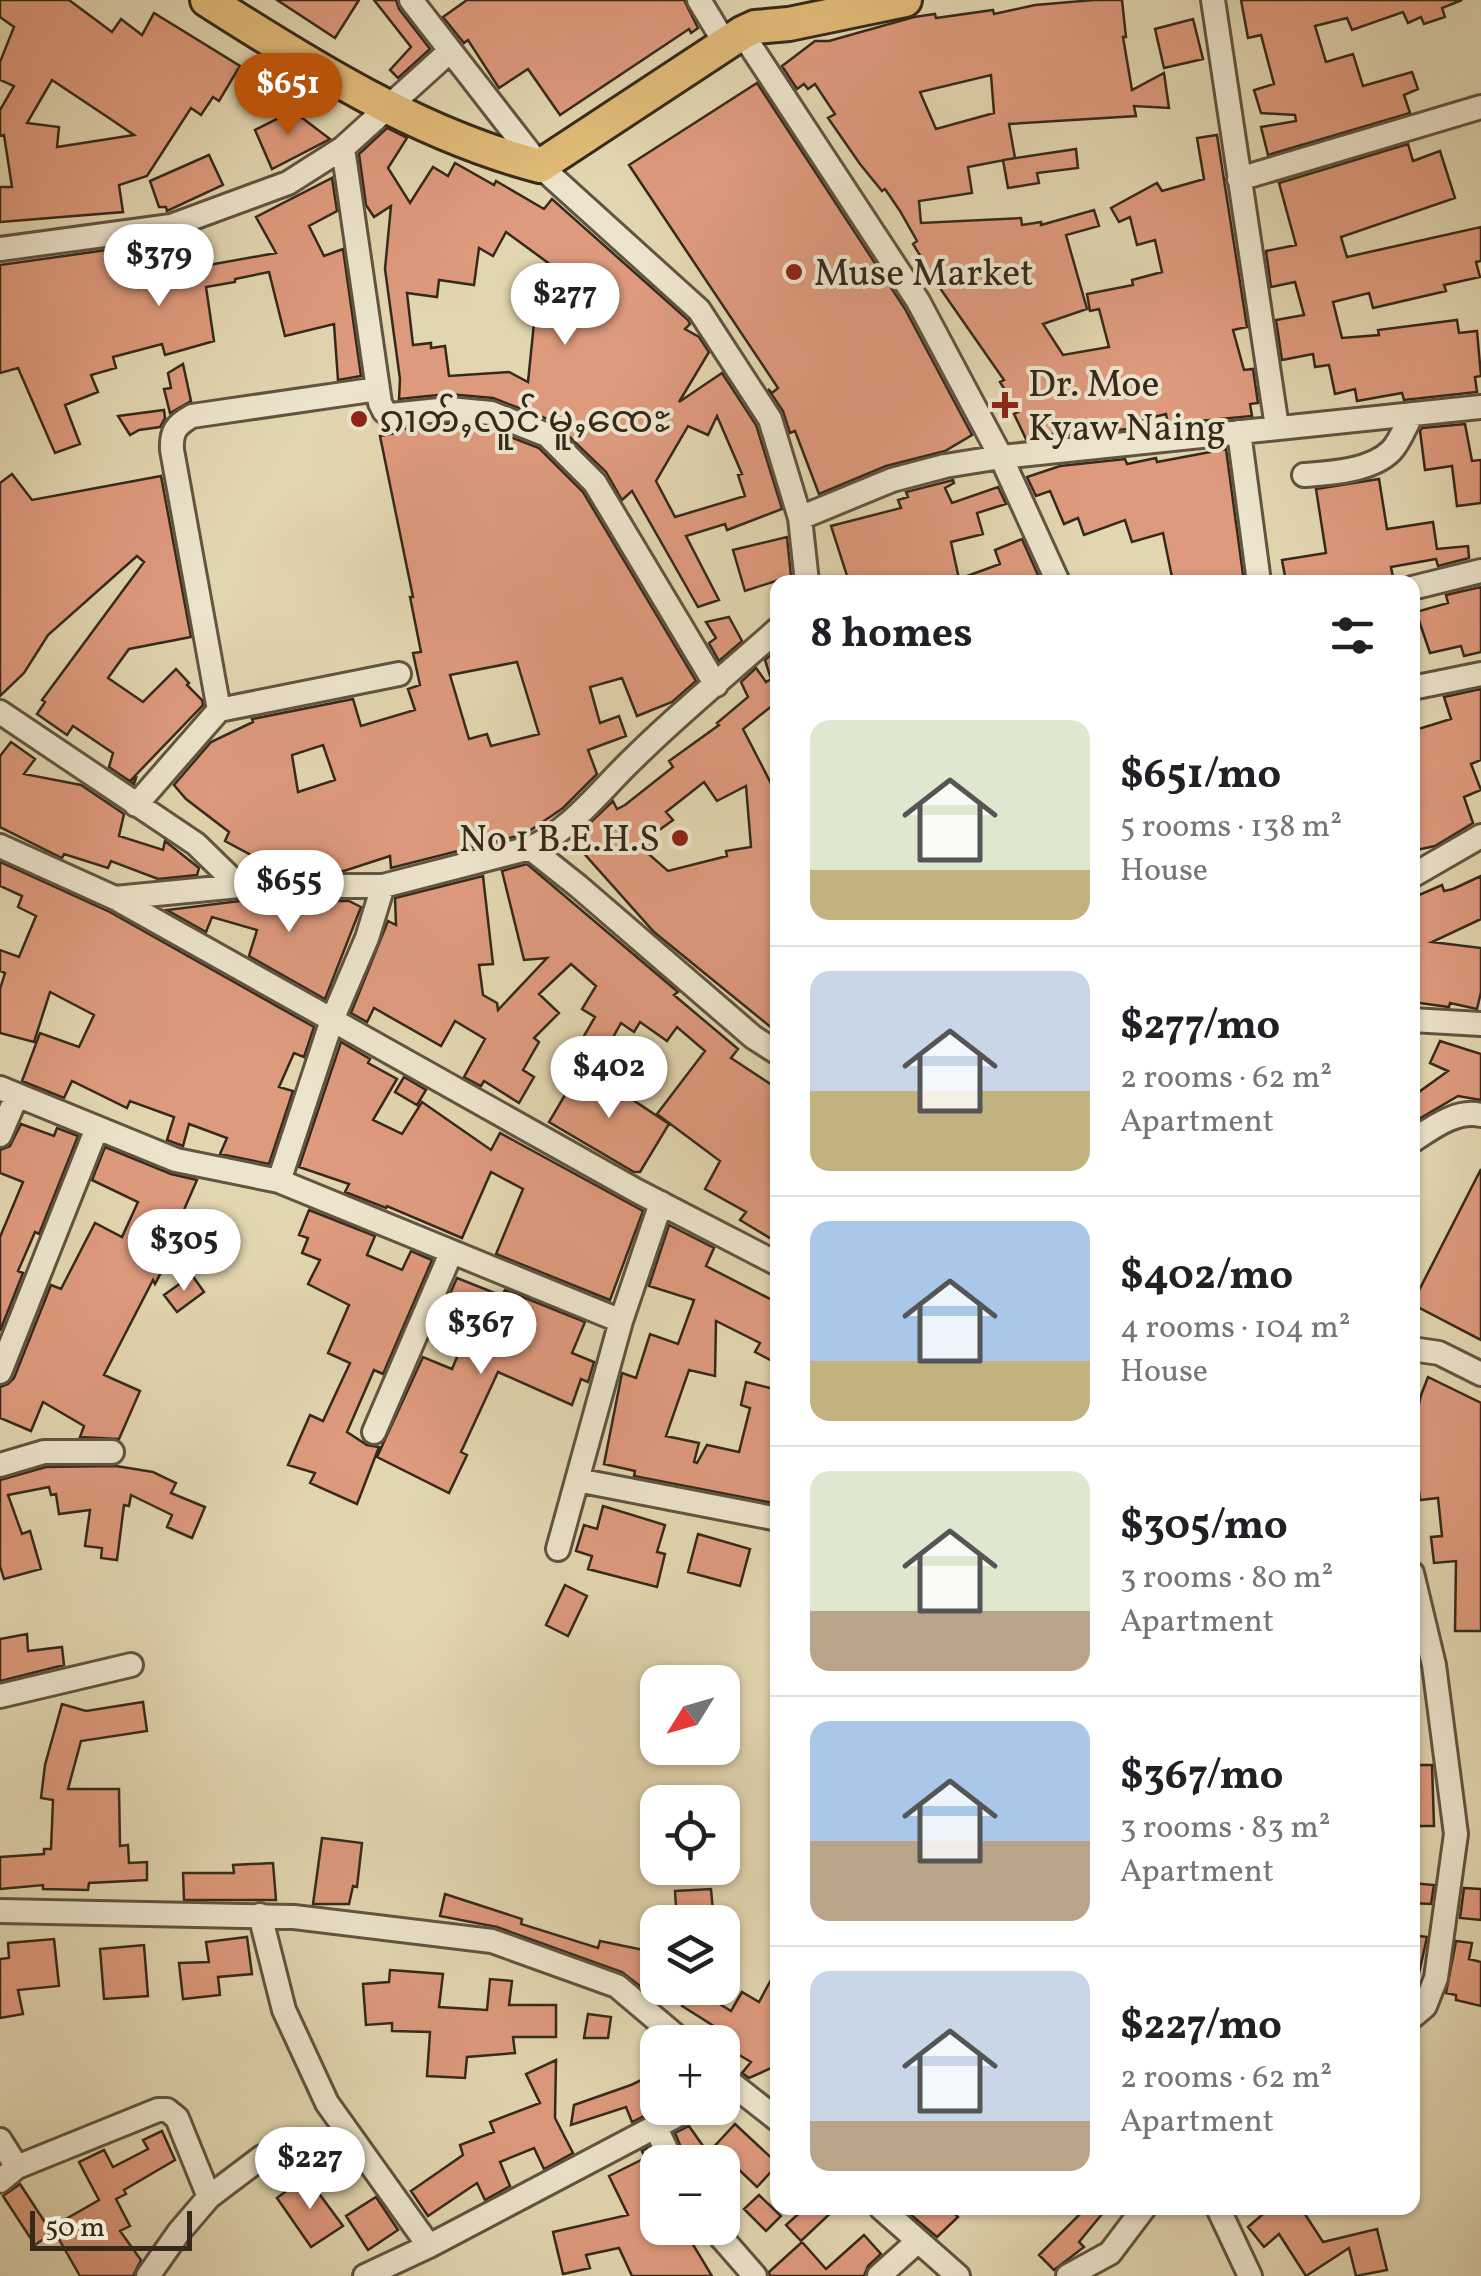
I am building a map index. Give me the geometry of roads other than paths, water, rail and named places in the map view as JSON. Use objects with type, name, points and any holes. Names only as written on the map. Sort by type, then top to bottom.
[{"type":"highway","points":[[207,0],[293,55],[389,106],[487,152],[540,166],[741,34],[782,0]]},
{"type":"highway","points":[[741,34],[905,0]]},
{"type":"street","points":[[411,0],[540,166],[698,310],[770,419],[800,518],[806,575]]},
{"type":"street","points":[[700,0],[741,34],[918,301],[1000,457],[1055,575]]},
{"type":"street","points":[[1212,0],[1277,427]]},
{"type":"street","points":[[0,249],[170,226],[288,183],[343,148],[450,51]]},
{"type":"street","points":[[1239,179],[1481,107]]},
{"type":"street","points":[[343,148],[384,411],[391,415],[449,409],[491,414],[547,435],[595,483],[716,686]]},
{"type":"street","points":[[219,710],[171,436],[177,425],[192,416],[378,390]]},
{"type":"street","points":[[800,518],[892,480],[1000,457],[1481,407]]},
{"type":"street","points":[[1304,475],[1340,472],[1374,461],[1391,450],[1412,414]]},
{"type":"street","points":[[1239,432],[1258,575]]},
{"type":"street","points":[[1420,586],[1481,571]]},
{"type":"street","points":[[115,898],[239,886],[383,886],[530,848],[545,842],[574,818],[636,755],[770,637]]},
{"type":"street","points":[[136,805],[219,710],[399,674]]},
{"type":"street","points":[[1420,686],[1481,674]]},
{"type":"street","points":[[0,712],[196,844],[239,886]]},
{"type":"street","points":[[1420,871],[1481,836]]},
{"type":"street","points":[[0,846],[115,898],[770,1260]]},
{"type":"street","points":[[530,848],[770,1049]]},
{"type":"street","points":[[279,1181],[332,1020],[367,938],[383,886]]},
{"type":"street","points":[[1420,1020],[1481,1024]]},
{"type":"street","points":[[0,1135],[9,1092],[176,1160],[279,1181],[621,1321]]},
{"type":"street","points":[[1420,1136],[1448,1119],[1481,1115]]},
{"type":"street","points":[[0,1372],[97,1128]]},
{"type":"street","points":[[558,1549],[621,1321],[661,1203]]},
{"type":"street","points":[[374,1432],[451,1253]]},
{"type":"street","points":[[1420,1350],[1440,1354],[1481,1374]]},
{"type":"street","points":[[0,1464],[44,1452],[112,1452]]},
{"type":"street","points":[[577,1480],[770,1517]]},
{"type":"street","points":[[1420,1607],[1434,1665],[1456,1834],[1436,1978],[1420,2010]]},
{"type":"street","points":[[0,1696],[131,1665]]},
{"type":"street","points":[[0,1911],[260,1915],[492,1941],[616,1986],[663,2025]]},
{"type":"street","points":[[260,1915],[284,2010],[328,2103],[429,2246]]},
{"type":"street","points":[[740,2093],[770,2114]]},
{"type":"street","points":[[0,2140],[8,2174],[158,2110],[167,2110],[177,2118],[208,2197]]},
{"type":"street","points":[[365,2276],[661,2125]]},
{"type":"street","points":[[656,2128],[664,2145]]},
{"type":"street","points":[[148,2276],[208,2197],[262,2157]]},
{"type":"street","points":[[889,2215],[958,2276]]},
{"type":"street","points":[[1068,2276],[1110,2252],[1139,2215]]},
{"type":"street","points":[[1221,2215],[1250,2276]]},
{"type":"street","points":[[879,2276],[918,2241]]},
{"type":"street","points":[[728,2245],[755,2276]]},
{"type":"place","name":"Muse Market","points":[[794,272]]},
{"type":"place","name":"Dr. Moe Kyaw Naing","points":[[1005,405]]},
{"type":"place","name":"ၵၢတ်ႇလူင် မူႇၸေႊ","points":[[359,419]]},
{"type":"place","name":"No 1 B.E.H.S","points":[[680,838]]}]
